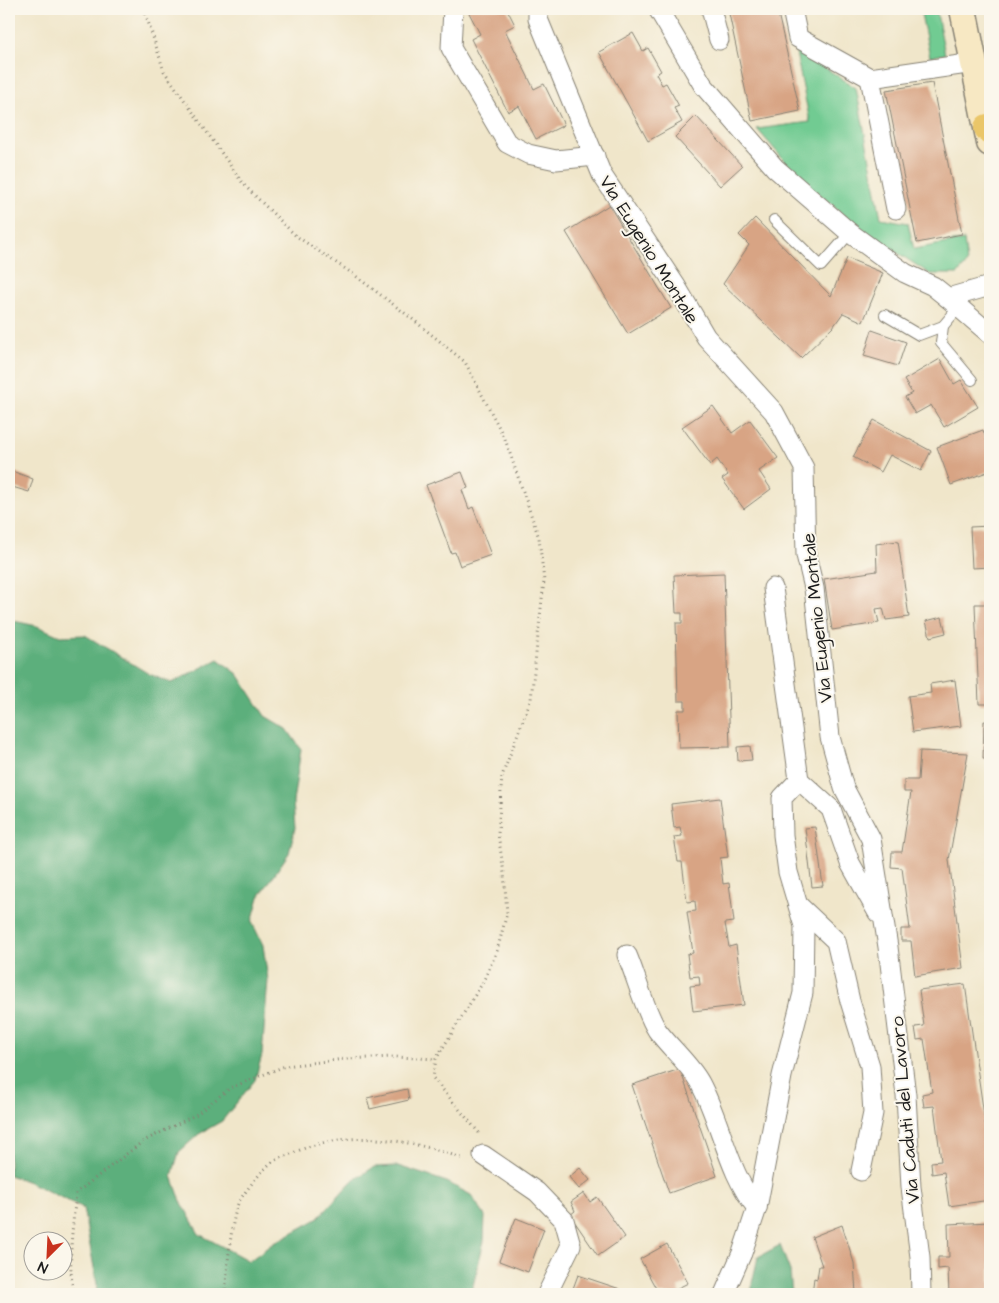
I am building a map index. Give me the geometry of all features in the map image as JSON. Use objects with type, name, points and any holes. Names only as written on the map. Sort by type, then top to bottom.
[{"type":"main road","points":[[963,9],[990,134]]},
{"type":"street","name":"Via Eugenio Montale","points":[[453,9],[452,48],[507,143],[528,154],[556,160],[595,156]]},
{"type":"street","name":"Via Eugenio Montale","points":[[538,9],[538,19],[608,184],[676,286],[706,337],[774,412],[804,468],[806,555],[814,588],[830,737],[844,788],[871,839],[884,926]]},
{"type":"street","points":[[658,9],[703,85],[775,168],[850,233],[905,273],[933,286],[990,334]]},
{"type":"street","points":[[711,9],[719,40]]},
{"type":"street","points":[[792,9],[798,38],[870,78],[974,63]]},
{"type":"street","points":[[870,78],[896,209]]},
{"type":"street","points":[[954,302],[990,286]]},
{"type":"street","points":[[773,588],[799,780],[831,809],[850,863],[884,926]]},
{"type":"street","points":[[724,1294],[742,1253],[757,1208],[782,1076],[803,993],[804,926],[788,872],[783,835],[782,798],[799,780]]},
{"type":"street","points":[[798,905],[836,941],[850,1001],[870,1066],[873,1113],[861,1171]]},
{"type":"street","name":"Via Caduti del Lavoro","points":[[884,926],[906,1095],[911,1187],[920,1258],[921,1294]]},
{"type":"street","points":[[627,955],[657,1029],[700,1082],[745,1194],[757,1208]]},
{"type":"street","points":[[483,1155],[537,1192],[564,1220],[571,1246],[547,1294]]},
{"type":"lane","points":[[774,220],[821,266],[850,233]]},
{"type":"lane","points":[[954,302],[943,326],[941,343],[972,380]]},
{"type":"lane","points":[[885,315],[919,335],[943,326]]},
{"type":"path","points":[[144,9],[164,71],[244,184],[296,236],[353,274],[465,362],[505,439],[539,538],[544,581],[531,699],[502,776],[498,834],[504,873],[507,914],[497,951],[483,982],[436,1060],[433,1078],[484,1139],[483,1155],[472,1162],[430,1146],[391,1140],[351,1138],[310,1145],[272,1162],[238,1201],[225,1294]]},
{"type":"path","points":[[74,1294],[71,1272],[72,1228],[76,1193],[142,1142],[197,1114],[230,1088],[285,1066],[378,1058],[436,1060]]},
{"type":"green space","points":[[920,9],[936,9],[945,54],[930,57]]},
{"type":"green space","points":[[795,48],[856,88],[881,218],[908,223],[914,249],[964,240],[967,263],[958,274],[930,274],[864,231],[803,182],[757,129],[810,122]]},
{"type":"green space","points":[[9,620],[37,626],[60,636],[85,635],[149,674],[172,683],[218,659],[238,674],[265,716],[287,729],[301,749],[293,802],[295,828],[289,853],[259,897],[252,922],[263,945],[268,980],[262,1055],[255,1080],[222,1121],[199,1134],[179,1152],[172,1176],[181,1201],[199,1234],[249,1261],[272,1244],[317,1219],[352,1181],[374,1167],[398,1166],[447,1182],[471,1195],[485,1216],[484,1241],[471,1294],[96,1294],[97,1284],[83,1208],[29,1182],[9,1175]]},
{"type":"green space","points":[[780,1245],[790,1271],[792,1294],[752,1294],[752,1283],[758,1257]]},
{"type":"building","points":[[467,9],[507,9],[515,25],[505,30],[534,89],[544,84],[564,125],[536,139],[519,106],[508,112],[471,39],[480,34]]},
{"type":"building","points":[[728,9],[777,9],[800,111],[752,121]]},
{"type":"building","points":[[633,33],[643,51],[648,48],[661,71],[656,74],[662,85],[666,83],[679,106],[674,108],[682,122],[648,141],[599,52]]},
{"type":"building","points":[[932,83],[962,234],[917,243],[886,90]]},
{"type":"building","points":[[696,116],[742,166],[720,186],[675,137]]},
{"type":"building","points":[[609,205],[671,308],[628,334],[566,232]]},
{"type":"building","points":[[755,218],[831,296],[847,258],[883,273],[863,322],[843,313],[833,327],[801,358],[723,284],[749,245],[739,235]]},
{"type":"building","points":[[872,330],[906,342],[898,366],[864,356]]},
{"type":"building","points":[[940,359],[954,384],[961,380],[978,407],[944,427],[931,405],[915,414],[905,397],[912,393],[904,380]]},
{"type":"building","points":[[713,406],[732,433],[750,420],[778,458],[759,471],[771,489],[744,509],[722,479],[728,475],[717,459],[710,465],[682,427]]},
{"type":"building","points":[[874,420],[931,451],[921,471],[890,455],[881,472],[853,457]]},
{"type":"building","points":[[983,430],[990,450],[990,471],[951,485],[937,447]]},
{"type":"building","points":[[12,471],[33,479],[29,492],[9,486]]},
{"type":"building","points":[[462,472],[468,488],[462,490],[469,509],[473,507],[491,555],[460,566],[455,552],[451,553],[426,485]]},
{"type":"building","points":[[990,526],[990,567],[972,568],[970,527]]},
{"type":"building","points":[[898,541],[909,617],[886,620],[883,608],[876,609],[879,623],[832,630],[824,579],[877,571],[876,544]]},
{"type":"building","points":[[724,573],[730,747],[679,748],[678,710],[685,710],[685,701],[678,701],[676,623],[682,623],[682,613],[676,613],[674,575]]},
{"type":"building","points":[[975,604],[990,604],[990,704],[979,704]]},
{"type":"building","points":[[942,617],[946,633],[930,637],[926,621]]},
{"type":"building","points":[[955,680],[961,726],[913,732],[908,696],[931,693],[930,684]]},
{"type":"building","points":[[984,721],[990,722],[990,759],[983,759]]},
{"type":"building","points":[[750,746],[752,760],[738,761],[737,747]]},
{"type":"building","points":[[920,751],[968,753],[949,860],[963,968],[915,976],[911,941],[901,941],[901,929],[910,929],[902,868],[891,867],[892,852],[902,852],[911,792],[904,792],[904,780],[918,780]]},
{"type":"building","points":[[720,798],[728,857],[720,858],[723,884],[729,883],[734,922],[725,923],[729,947],[736,945],[744,1005],[693,1011],[690,986],[700,985],[699,976],[690,977],[687,954],[693,953],[687,912],[696,911],[695,901],[687,902],[682,862],[678,862],[674,837],[682,836],[680,827],[674,828],[671,804]]},
{"type":"building","points":[[815,827],[823,886],[812,887],[805,828]]},
{"type":"building","points":[[965,984],[990,1157],[990,1200],[949,1206],[944,1172],[932,1174],[931,1162],[941,1161],[934,1106],[924,1107],[922,1094],[932,1092],[924,1039],[917,1040],[915,1027],[924,1026],[919,990]]},
{"type":"building","points":[[680,1069],[717,1176],[669,1193],[632,1085]]},
{"type":"building","points":[[407,1089],[409,1100],[370,1109],[367,1098]]},
{"type":"building","points":[[580,1168],[590,1180],[579,1189],[569,1177]]},
{"type":"building","points":[[584,1193],[590,1202],[597,1197],[625,1237],[598,1256],[570,1215],[575,1211],[571,1202]]},
{"type":"building","points":[[516,1218],[544,1229],[528,1272],[499,1261]]},
{"type":"building","points":[[990,1222],[990,1294],[949,1294],[948,1268],[938,1269],[938,1257],[949,1257],[948,1224]]},
{"type":"building","points":[[842,1225],[854,1263],[856,1294],[812,1294],[814,1278],[817,1279],[819,1266],[822,1266],[812,1237]]},
{"type":"building","points":[[667,1244],[688,1283],[678,1288],[680,1294],[659,1294],[640,1259]]},
{"type":"building","points":[[578,1275],[620,1289],[618,1294],[571,1294]]}]
